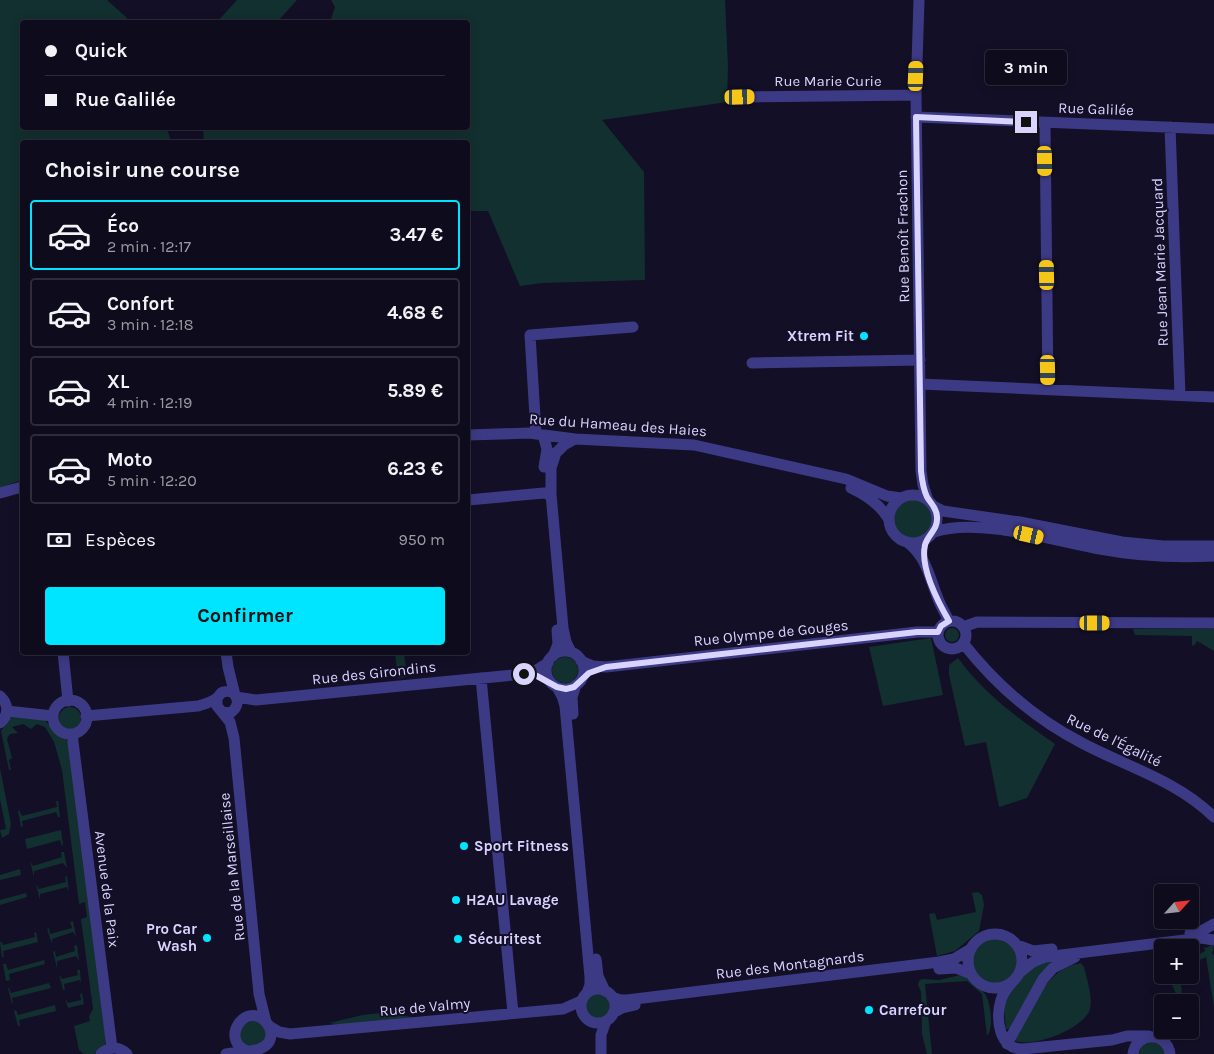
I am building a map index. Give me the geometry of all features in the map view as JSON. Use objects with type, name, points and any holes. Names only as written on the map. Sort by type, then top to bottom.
[{"type":"street","name":"Rue Benoît Frachon","points":[[919,0],[916,117],[921,471],[924,488],[931,503]]},
{"type":"street","name":"Rue Marie Curie","points":[[740,97],[916,95]]},
{"type":"street","name":"Rue Galilée","points":[[916,117],[1214,129]]},
{"type":"street","points":[[1045,123],[1048,389]]},
{"type":"street","name":"Rue Jean Marie Jacquard","points":[[1170,127],[1180,395]]},
{"type":"street","points":[[600,1050],[601,1032],[615,1005],[599,979],[596,959],[572,705],[572,694],[584,670],[581,660],[572,652],[564,634],[544,471],[547,449],[540,434],[530,335],[633,327]]},
{"type":"street","points":[[752,363],[920,360]]},
{"type":"street","points":[[920,384],[1214,396]]},
{"type":"street","name":"Rue du Hameau des Haies","points":[[470,436],[521,433],[575,439],[694,445],[846,479],[887,496],[905,496]]},
{"type":"street","points":[[575,439],[558,450],[550,468],[548,496],[558,640],[557,650],[550,659],[547,675],[562,696],[565,706],[590,977],[590,985],[580,1008],[596,1032],[600,1050]]},
{"type":"street","name":"Rue Benoît Frachon","points":[[905,496],[918,484],[921,471]]},
{"type":"street","name":"Rue du Hameau des Haies","points":[[822,475],[864,495],[881,508],[890,520]]},
{"type":"street","points":[[0,493],[20,488]]},
{"type":"street","points":[[470,500],[548,496]]},
{"type":"street","points":[[949,621],[938,601],[926,565],[919,553],[894,533],[890,520],[893,506],[905,496],[920,496],[944,511],[1020,522],[1114,541],[1163,546],[1214,546]]},
{"type":"street","points":[[926,565],[925,551],[938,521],[931,503]]},
{"type":"street","points":[[907,542],[918,542],[931,535],[958,528],[996,529],[1116,552],[1175,557],[1214,556]]},
{"type":"street","points":[[949,621],[956,621],[964,626],[966,635],[963,643],[956,648],[947,648],[940,642],[938,632],[941,626],[949,621]]},
{"type":"street","points":[[964,626],[977,622],[1214,623]]},
{"type":"street","name":"Rue Olympe de Gouges","points":[[581,660],[593,666],[606,667],[908,633],[938,632]]},
{"type":"street","name":"Rue de l'Égalité","points":[[963,643],[1003,688],[1044,721],[1083,744],[1178,788],[1214,817]]},
{"type":"street","points":[[550,659],[561,652],[572,652]]},
{"type":"street","points":[[63,655],[68,701]]},
{"type":"street","name":"Rue de la Marseillaise","points":[[226,655],[236,702],[234,738]]},
{"type":"street","name":"Rue des Girondins","points":[[236,702],[524,674],[535,671],[550,659]]},
{"type":"street","name":"Rue de la Marseillaise","points":[[220,695],[227,683],[228,667]]},
{"type":"street","name":"Rue Olympe de Gouges","points":[[579,682],[593,672],[606,667]]},
{"type":"street","name":"Rue des Girondins","points":[[524,674],[534,675],[554,685]]},
{"type":"street","points":[[481,678],[513,1013]]},
{"type":"street","points":[[554,685],[566,689],[579,682]]},
{"type":"street","points":[[86,716],[198,706],[208,706],[230,713],[236,702],[229,692],[198,706]]},
{"type":"street","points":[[220,695],[216,704],[221,711]]},
{"type":"street","points":[[0,696],[6,702],[7,711],[5,718],[0,723]]},
{"type":"street","points":[[68,701],[76,702],[80,705],[85,711],[86,716],[83,727],[72,734],[64,733],[58,729],[53,716],[58,706],[68,701]]},
{"type":"street","points":[[7,711],[53,716]]},
{"type":"street","name":"Rue de la Marseillaise","points":[[221,711],[230,722],[234,738],[259,994],[271,1034],[250,1048]]},
{"type":"street","name":"Avenue de la Paix","points":[[72,734],[112,1048]]},
{"type":"street","points":[[1170,1054],[1164,1041],[1158,1037],[1149,1036],[1127,1036],[1112,1040],[1013,1048],[1002,1035],[999,1017],[992,998],[971,974],[967,962],[969,950],[979,938],[992,933],[1006,936],[1017,945],[1038,951],[1192,932],[1202,930],[1214,924]]},
{"type":"street","points":[[999,1017],[1001,999],[1006,990],[1029,964],[1040,958],[1201,938],[1214,940]]},
{"type":"street","points":[[982,985],[1000,988],[1016,977],[1022,959],[1017,945]]},
{"type":"street","name":"Rue des Montagnards","points":[[608,994],[620,1000],[627,1000],[939,962],[954,959],[969,950]]},
{"type":"street","points":[[1008,1044],[1043,978],[1053,968],[1080,953]]},
{"type":"street","name":"Rue des Montagnards","points":[[610,1017],[622,1008],[638,1005],[943,968],[956,968],[971,974]]},
{"type":"street","points":[[584,997],[597,989],[608,994]]},
{"type":"street","points":[[250,1048],[238,1025],[256,1006],[259,994]]},
{"type":"street","name":"Rue de Valmy","points":[[563,1009],[584,997]]},
{"type":"street","name":"Rue de Valmy","points":[[250,1048],[290,1034],[513,1013],[563,1009],[574,1010],[586,1018]]},
{"type":"street","name":"Rue de Valmy","points":[[246,1018],[256,1017],[279,1032],[290,1034]]},
{"type":"street","points":[[586,1018],[598,1023],[610,1017]]},
{"type":"street","points":[[1112,1040],[1124,1044],[1132,1054],[1137,1042],[1149,1036]]},
{"type":"street","points":[[101,1054],[112,1048],[121,1049],[127,1054]]},
{"type":"street","points":[[218,1054],[228,1048],[250,1048]]},
{"type":"street","points":[[226,1054],[250,1048]]},
{"type":"green space","points":[[0,0],[107,0],[127,18],[126,20],[20,20],[20,130],[168,130],[170,140],[20,140],[20,481],[0,488]]},
{"type":"green space","points":[[237,0],[297,0],[279,20],[219,20]]},
{"type":"green space","points":[[331,0],[725,0],[728,66],[727,102],[602,120],[644,172],[645,280],[542,283],[520,286],[488,211],[470,211],[470,140],[204,140],[203,130],[470,130],[470,20],[331,20],[335,7]]},
{"type":"green space","points":[[913,500],[926,506],[932,519],[926,532],[913,538],[900,532],[894,519],[900,506]]},
{"type":"green space","points":[[949,628],[955,628],[959,635],[955,642],[949,642],[945,638],[945,632]]},
{"type":"green space","points":[[1133,629],[1214,629],[1214,651],[1197,641],[1194,646],[1192,645],[1192,636],[1135,635]]},
{"type":"green space","points":[[931,638],[943,695],[883,706],[869,647]]},
{"type":"green space","points":[[395,655],[404,655],[407,677],[398,678]]},
{"type":"green space","points":[[565,657],[574,661],[578,670],[574,679],[565,683],[556,679],[552,670],[556,661]]},
{"type":"green space","points":[[958,658],[991,694],[1015,715],[1055,744],[1027,798],[999,807],[986,742],[965,746],[949,675],[949,665]]},
{"type":"green space","points":[[70,707],[78,710],[81,718],[78,726],[70,729],[62,726],[59,718],[62,710]]},
{"type":"green space","points":[[15,716],[45,720],[69,744],[106,1039],[105,1044],[94,1054],[84,1054],[79,1050],[74,1026],[90,1021],[89,1016],[93,1009],[81,919],[87,917],[85,902],[79,904],[62,770],[54,742],[45,727],[37,724],[31,729],[23,724],[12,727],[18,733],[10,734],[7,739],[12,758],[9,760],[11,770],[9,770],[1,731],[10,718]]},
{"type":"green space","points":[[0,768],[11,824],[9,834],[2,838],[0,830],[6,829],[0,799]]},
{"type":"green space","points":[[56,801],[58,801],[60,817],[58,817],[56,812],[22,821],[23,826],[21,827],[19,810],[22,816],[57,807]]},
{"type":"green space","points":[[61,830],[62,846],[60,840],[27,849],[25,839]]},
{"type":"green space","points":[[61,852],[64,852],[67,868],[63,863],[34,871],[34,877],[30,861],[33,866],[62,857]]},
{"type":"green space","points":[[20,869],[21,875],[0,880],[0,875]]},
{"type":"green space","points":[[67,876],[69,892],[67,887],[40,894],[40,900],[36,884],[39,889],[66,882],[65,877]]},
{"type":"green space","points":[[978,892],[982,895],[984,905],[979,931],[955,951],[937,956],[929,914],[935,913],[937,920],[976,912],[972,893]]},
{"type":"green space","points":[[26,893],[27,897],[0,905],[0,900]]},
{"type":"green space","points":[[73,921],[76,937],[73,932],[52,939],[52,944],[47,929],[49,928],[50,934],[72,928],[70,922]]},
{"type":"green space","points":[[36,932],[38,942],[3,951],[4,957],[2,957],[0,942],[3,945],[35,937],[34,933]]},
{"type":"green space","points":[[994,938],[1007,942],[1013,948],[1017,961],[1013,974],[1007,980],[994,984],[981,980],[975,974],[971,961],[975,948],[981,942]]},
{"type":"green space","points":[[77,945],[79,961],[76,956],[57,961],[57,968],[53,952],[55,951],[56,957],[75,951],[74,946]]},
{"type":"green space","points":[[1211,945],[1214,947],[1212,953],[1214,956],[1214,1007],[1206,957],[1199,960],[1199,954],[1205,951],[1204,947],[1206,948]]},
{"type":"green space","points":[[1065,957],[1010,1029],[1006,1029],[1003,1001],[1027,970],[1031,966]]},
{"type":"green space","points":[[44,960],[45,964],[9,974],[10,980],[6,981],[3,964],[6,964],[8,970]]},
{"type":"green space","points":[[1081,963],[1084,967],[1091,999],[1090,1009],[1086,1016],[1079,1023],[1058,1035],[1034,1042],[1016,1041],[1015,1036],[1027,1014],[1049,981],[1069,966]]},
{"type":"green space","points":[[77,970],[80,970],[81,984],[80,980],[64,984],[65,990],[63,990],[59,974],[62,979],[78,975]]},
{"type":"green space","points":[[960,975],[974,983],[983,991],[987,998],[991,1016],[989,1033],[987,1036],[982,994],[967,981],[925,984],[932,1054],[927,1054],[922,1034],[919,981],[922,979],[939,980]]},
{"type":"green space","points":[[49,983],[51,988],[12,998],[12,1004],[8,988],[11,993]]},
{"type":"green space","points":[[1172,984],[1181,984],[1182,994],[1176,994]]},
{"type":"green space","points":[[82,993],[84,1004],[68,1008],[65,998],[68,1003],[81,1000],[80,994]]},
{"type":"green space","points":[[598,994],[606,998],[610,1006],[606,1014],[598,1018],[590,1014],[586,1006],[590,998]]},
{"type":"green space","points":[[55,1005],[56,1011],[19,1020],[20,1026],[18,1026],[14,1011],[16,1010],[18,1015]]},
{"type":"green space","points":[[380,1013],[413,1017],[410,1019],[341,1025],[329,1023],[363,1015]]},
{"type":"green space","points":[[254,1020],[264,1026],[267,1038],[256,1048],[247,1046],[239,1037],[243,1025]]},
{"type":"green space","points":[[1150,1041],[1161,1045],[1165,1054],[1139,1054],[1142,1045]]},
{"type":"place","name":"Xtrem Fit","points":[[864,336]]},
{"type":"place","name":"Sport Fitness","points":[[464,846]]},
{"type":"place","name":"H2AU Lavage","points":[[456,900]]},
{"type":"place","name":"Pro Car Wash","points":[[207,938]]},
{"type":"place","name":"Sécuritest","points":[[458,939]]},
{"type":"place","name":"Carrefour","points":[[869,1010]]},
{"type":"route","points":[[524,674],[534,675],[559,688],[568,689],[580,682],[589,673],[606,667],[917,632],[938,632],[941,626],[949,621],[936,596],[926,565],[925,555],[928,538],[936,528],[938,518],[936,509],[925,493],[921,471],[916,117],[1026,122]]}]
